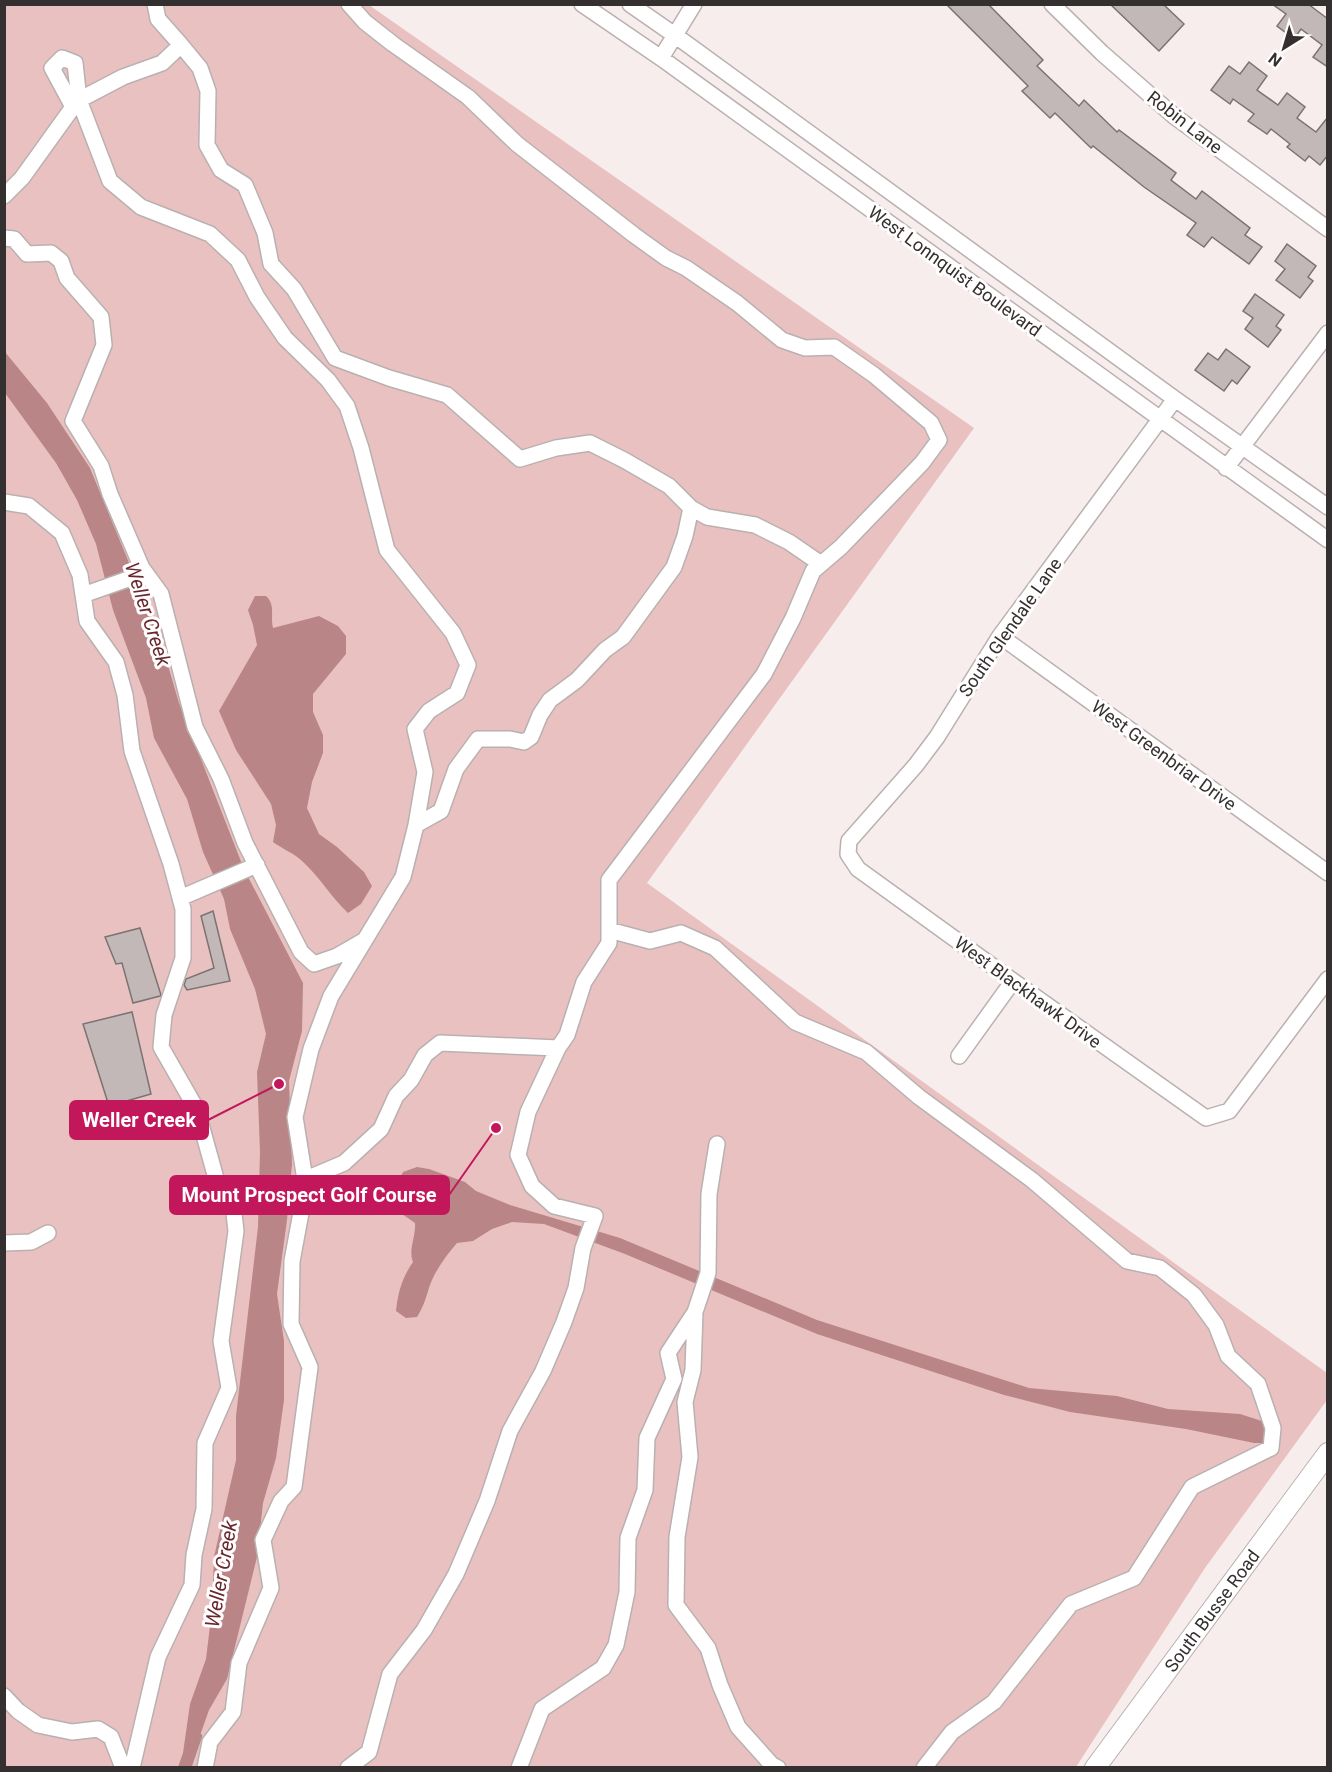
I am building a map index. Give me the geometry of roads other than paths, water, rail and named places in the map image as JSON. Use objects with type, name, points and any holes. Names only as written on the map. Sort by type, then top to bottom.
[{"type":"main road","name":"South Busse Road","points":[[1095,1767],[1328,1453]]},
{"type":"street","points":[[155,4],[158,20],[200,68],[208,91],[207,145],[221,170],[245,185],[265,232],[271,264],[294,289],[335,358],[389,378],[447,395],[520,459],[556,448],[590,443],[669,486],[691,508],[707,517],[755,525],[789,542],[821,564]]},
{"type":"street","points":[[348,1767],[369,1752],[390,1674],[424,1630],[456,1574],[487,1502],[510,1431],[543,1371],[576,1288],[583,1248],[595,1216],[554,1206],[532,1186],[518,1155],[528,1112],[558,1048],[567,1035],[584,982],[609,944],[609,880],[764,674],[793,618],[813,571],[842,547],[922,463],[939,440],[931,423],[874,375],[834,347],[805,348],[782,340],[737,303],[634,235],[517,144],[468,98],[365,22],[349,4]]},
{"type":"street","name":"West Lonnquist Boulevard","points":[[582,4],[661,58],[1328,540]]},
{"type":"street","name":"West Lonnquist Boulevard","points":[[630,4],[1241,447],[1328,507]]},
{"type":"street","points":[[661,58],[694,4]]},
{"type":"street","name":"Robin Lane","points":[[1052,4],[1102,53],[1174,116],[1328,229]]},
{"type":"street","points":[[79,100],[123,77],[162,63],[181,45]]},
{"type":"street","points":[[4,195],[22,178],[73,107],[52,68],[62,58],[75,63],[79,100],[110,181],[141,207],[210,234],[238,260],[257,297],[285,338],[328,380],[348,406],[387,550],[453,633],[468,665],[457,693],[429,711],[415,729],[425,772],[416,825],[403,877],[331,996],[311,1049],[295,1117],[306,1186],[292,1262],[291,1324],[310,1367],[294,1487],[281,1501],[263,1540],[271,1588],[239,1663],[233,1712],[210,1742],[205,1767]]},
{"type":"street","points":[[4,238],[14,239],[27,254],[51,253],[61,261],[67,278],[101,317],[104,345],[73,422],[101,466],[142,574],[161,594],[195,727],[221,779],[245,843],[251,868],[301,952],[314,964],[337,956],[365,940]]},
{"type":"street","points":[[1226,468],[1328,333]]},
{"type":"street","name":"South Glendale Lane","points":[[848,854],[849,841],[916,765],[937,737],[1000,636],[1175,399]]},
{"type":"street","points":[[4,502],[29,506],[62,533],[88,593],[87,621],[116,662],[125,695],[132,751],[183,909],[183,958],[164,1015],[161,1047],[197,1110],[217,1182],[233,1204],[236,1231],[221,1341],[229,1388],[205,1443],[204,1509],[194,1555],[192,1584],[158,1657],[132,1767]]},
{"type":"street","points":[[416,825],[441,812],[456,769],[478,739],[510,739],[524,742],[531,737],[540,715],[550,700],[577,680],[605,650],[623,637],[674,567],[685,536],[691,508]]},
{"type":"street","points":[[88,593],[142,574]]},
{"type":"street","name":"West Greenbriar Drive","points":[[1000,636],[1328,873]]},
{"type":"street","name":"West Blackhawk Drive","points":[[848,854],[858,869],[1206,1118],[1229,1111],[1328,979]]},
{"type":"street","points":[[180,898],[251,868]]},
{"type":"street","points":[[176,882],[202,888]]},
{"type":"street","points":[[609,930],[650,941],[681,933],[716,948],[795,1022],[866,1053],[919,1097],[1032,1180],[1127,1261],[1160,1268],[1194,1295],[1216,1325],[1228,1356],[1258,1384],[1273,1428],[1271,1448],[1192,1487],[1134,1578],[1071,1604],[994,1702],[952,1732],[924,1767]]},
{"type":"street","points":[[959,1056],[1012,981]]},
{"type":"street","points":[[306,1179],[344,1163],[381,1129],[396,1096],[411,1080],[425,1055],[440,1042],[558,1048]]},
{"type":"street","points":[[717,1144],[709,1194],[708,1273],[695,1312],[693,1370],[686,1402],[690,1457],[677,1537],[676,1605],[708,1648],[720,1685],[738,1727],[772,1765],[778,1767]]},
{"type":"street","points":[[4,1243],[31,1242],[48,1233]]},
{"type":"street","points":[[519,1767],[542,1709],[603,1668],[616,1645],[627,1592],[628,1538],[645,1490],[647,1438],[674,1379],[668,1353],[695,1312]]},
{"type":"street","points":[[4,1696],[18,1711],[38,1725],[72,1732],[98,1729],[111,1737],[123,1767]]},
{"type":"water","points":[[5,352],[47,403],[90,468],[160,638],[179,703],[244,869],[303,983],[302,1031],[289,1081],[292,1164],[277,1294],[284,1341],[284,1400],[276,1458],[263,1503],[257,1557],[227,1679],[209,1710],[189,1767],[178,1767],[183,1753],[190,1704],[206,1659],[212,1609],[214,1557],[236,1460],[236,1416],[258,1227],[260,1152],[257,1072],[266,1034],[255,989],[230,929],[224,899],[203,852],[187,799],[154,738],[146,698],[113,610],[96,544],[77,500],[56,463],[5,393]]},
{"type":"water","points":[[255,596],[266,596],[269,599],[272,607],[273,628],[319,616],[338,626],[346,636],[346,654],[313,694],[313,712],[323,735],[323,753],[312,782],[307,808],[319,834],[364,872],[372,886],[361,904],[348,913],[301,860],[273,842],[276,825],[271,804],[236,750],[219,711],[257,645],[248,610]]},
{"type":"water","points":[[417,1167],[465,1182],[476,1191],[510,1205],[620,1238],[817,1320],[1029,1388],[1117,1396],[1168,1409],[1240,1414],[1265,1422],[1264,1443],[1070,1412],[1004,1395],[817,1334],[625,1254],[544,1224],[512,1222],[492,1229],[473,1241],[457,1243],[435,1274],[417,1317],[406,1318],[396,1311],[401,1285],[413,1262],[411,1253],[415,1223],[392,1207],[394,1189],[403,1172]]},
{"type":"waterway","name":"Weller Creek","points":[[189,1768],[200,1736]]},
{"type":"place","name":"Weller Creek","points":[[279,1084]]},
{"type":"place","name":"Mount Prospect Golf Course","points":[[496,1128]]}]
